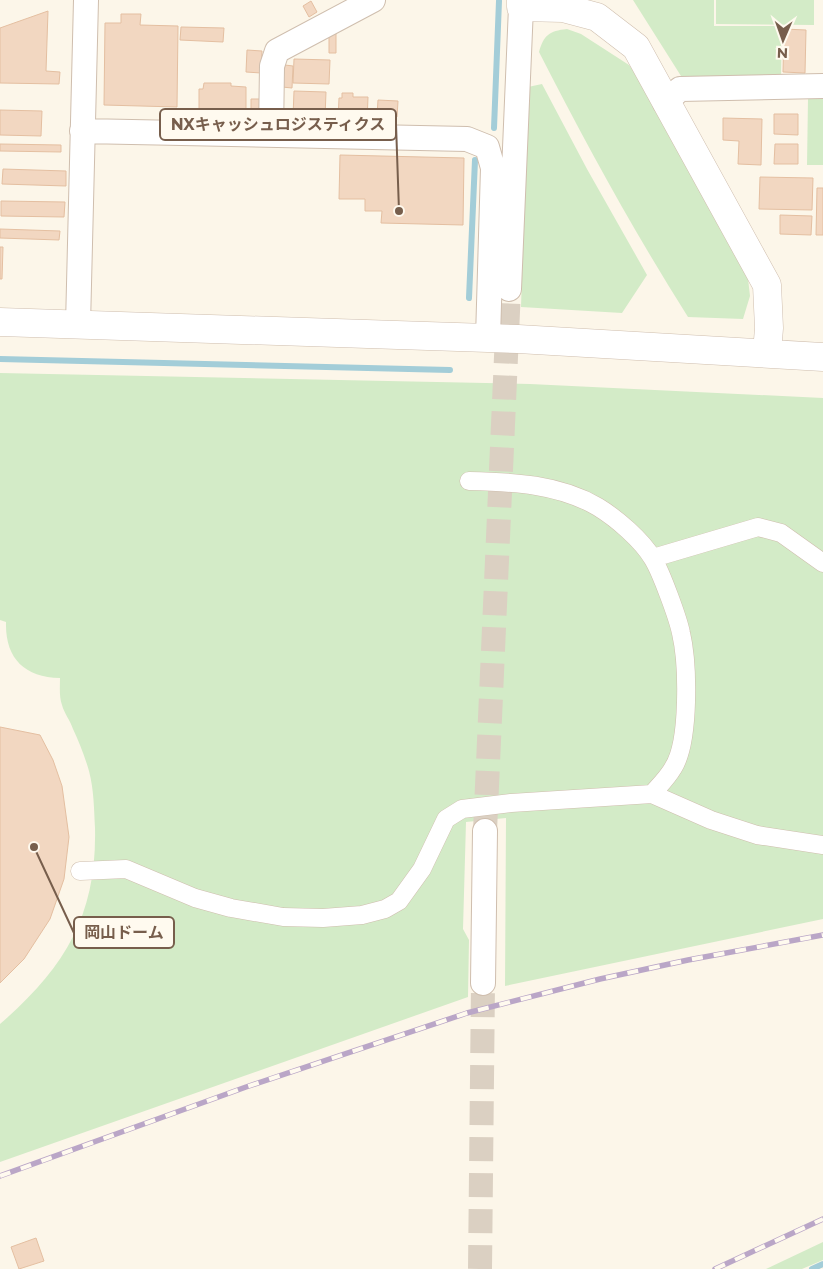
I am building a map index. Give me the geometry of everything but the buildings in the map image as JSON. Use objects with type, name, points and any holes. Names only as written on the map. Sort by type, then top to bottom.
[{"type":"street","points":[[78,325],[86,0]]},
{"type":"street","points":[[271,134],[272,66],[278,52],[373,0]]},
{"type":"street","points":[[509,289],[521,4],[563,8],[598,17],[636,47],[665,103],[767,285],[769,328],[767,353]]},
{"type":"street","points":[[665,103],[680,89],[823,86]]},
{"type":"street","points":[[82,131],[467,139],[487,147],[493,168],[488,338]]},
{"type":"street","points":[[0,322],[488,338],[823,357]]},
{"type":"street","points":[[469,481],[519,482],[579,498],[597,507],[622,524],[653,558],[681,632],[686,665],[682,742],[674,767],[652,794]]},
{"type":"street","points":[[653,558],[758,527],[781,533],[823,564]]},
{"type":"street","points":[[80,871],[126,869],[195,898],[231,908],[283,917],[322,918],[362,915],[385,909],[399,901],[422,869],[446,819],[462,809],[511,802],[652,794],[711,820],[757,835],[823,845]]},
{"type":"street","points":[[483,984],[485,831]]},
{"type":"green space","points":[[633,0],[714,0],[714,26],[782,26],[781,77],[681,76]]},
{"type":"green space","points":[[716,0],[814,0],[814,25],[716,24]]},
{"type":"green space","points":[[567,29],[581,34],[629,65],[659,105],[747,270],[750,296],[743,319],[688,317],[648,252],[574,120],[539,52],[548,35]]},
{"type":"green space","points":[[542,84],[587,169],[647,275],[622,313],[521,307],[528,87]]},
{"type":"green space","points":[[808,99],[823,99],[823,165],[807,165]]},
{"type":"green space","points":[[0,373],[530,384],[823,398],[823,919],[505,986],[506,818],[466,822],[463,929],[469,940],[468,997],[0,1162],[0,1024],[43,982],[73,938],[83,913],[90,887],[94,859],[95,828],[93,792],[89,771],[80,744],[62,705],[60,678],[36,674],[19,663],[9,646],[6,622],[0,620]]},
{"type":"green space","points":[[823,1242],[823,1260],[802,1269],[766,1269]]},
{"type":"waterway","points":[[494,128],[499,1]]},
{"type":"waterway","points":[[469,298],[475,160]]},
{"type":"waterway","points":[[0,359],[450,370]]},
{"type":"waterway","points":[[812,1269],[823,1264]]},
{"type":"tunnel","points":[[485,831],[509,289]]},
{"type":"tunnel","points":[[480,1269],[483,983]]},
{"type":"railway","points":[[0,1176],[246,1087],[467,1013],[600,979],[688,960],[823,935]]},
{"type":"railway","points":[[715,1269],[823,1219]]},
{"type":"place","name":"NXキャッシュロジスティクス","points":[[399,211]]},
{"type":"place","name":"岡山ドーム","points":[[34,847]]}]
